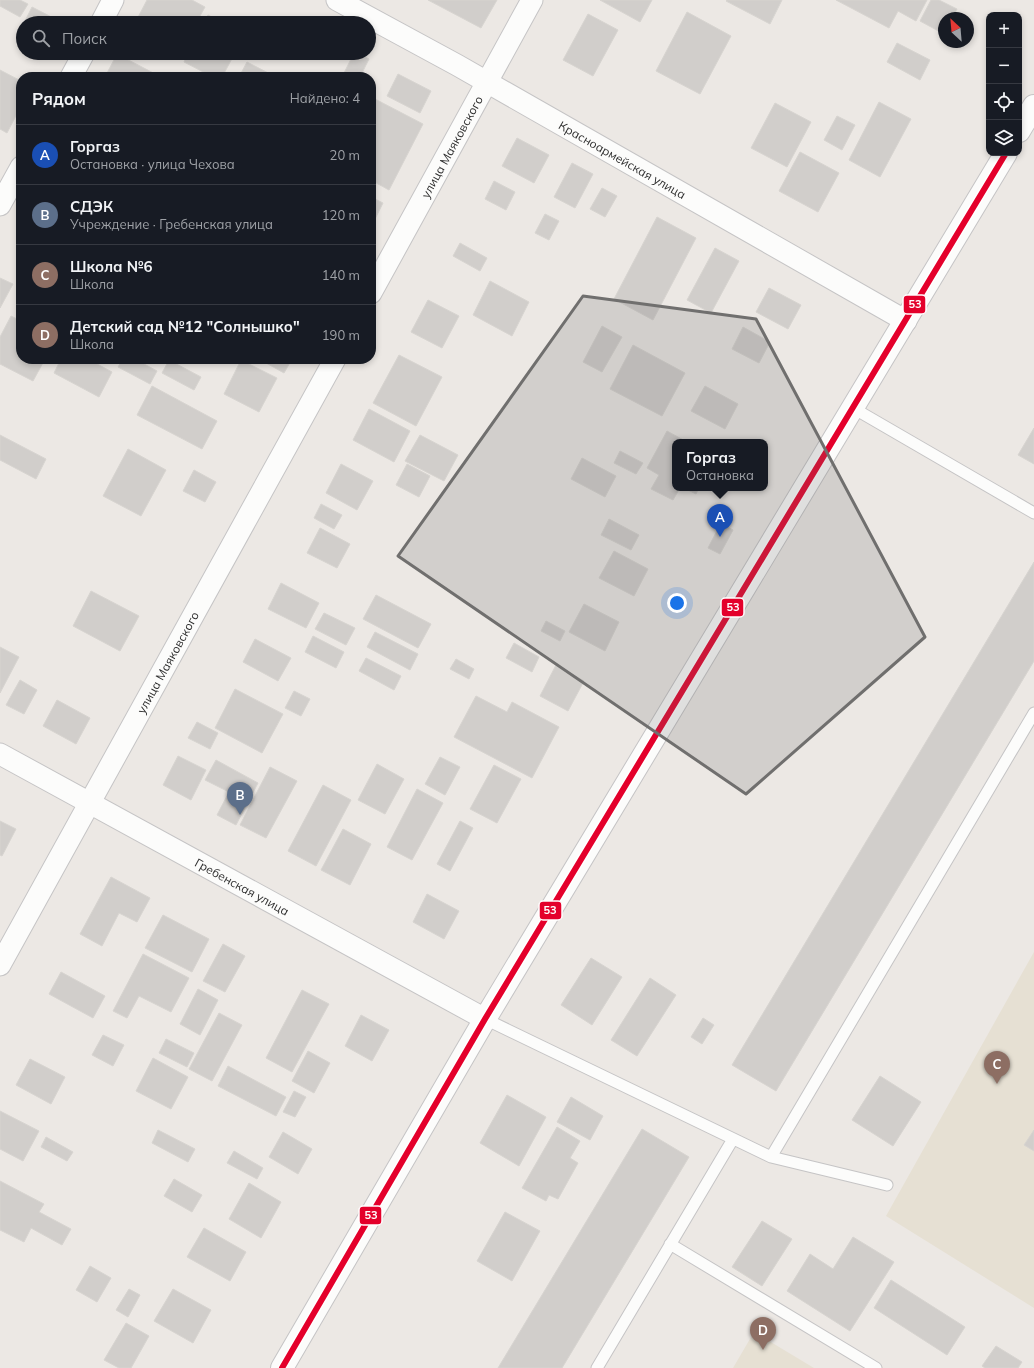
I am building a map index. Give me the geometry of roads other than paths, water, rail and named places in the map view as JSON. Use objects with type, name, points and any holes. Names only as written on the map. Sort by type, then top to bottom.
[{"type":"street","points":[[105,16],[113,0]]},
{"type":"street","name":"Красноармейская улица","points":[[337,0],[366,16]]},
{"type":"street","name":"улица Маяковского","points":[[376,284],[532,0]]},
{"type":"street","name":"Красноармейская улица","points":[[376,21],[487,82],[906,321]]},
{"type":"street","points":[[74,72],[80,60]]},
{"type":"street","points":[[1022,126],[1034,106]]},
{"type":"street","points":[[282,1368],[485,1019],[1004,156]]},
{"type":"street","points":[[0,205],[16,176]]},
{"type":"street","name":"улица Маяковского","points":[[0,965],[332,364]]},
{"type":"street","name":"Гребенская улица","points":[[0,754],[89,804],[485,1019]]},
{"type":"lane","points":[[853,408],[1034,513]]},
{"type":"lane","points":[[771,1157],[1034,713]]},
{"type":"lane","points":[[485,1019],[771,1157],[887,1185]]},
{"type":"lane","points":[[597,1368],[733,1139]]},
{"type":"lane","points":[[670,1244],[876,1368]]},
{"type":"place","name":"Горгаз","points":[[720,537]]},
{"type":"place","name":"СДЭК","points":[[240,815]]},
{"type":"place","name":"Школа №6","points":[[997,1084]]},
{"type":"place","name":"Детский сад №12 \"Солнышко\"","points":[[763,1350]]}]
